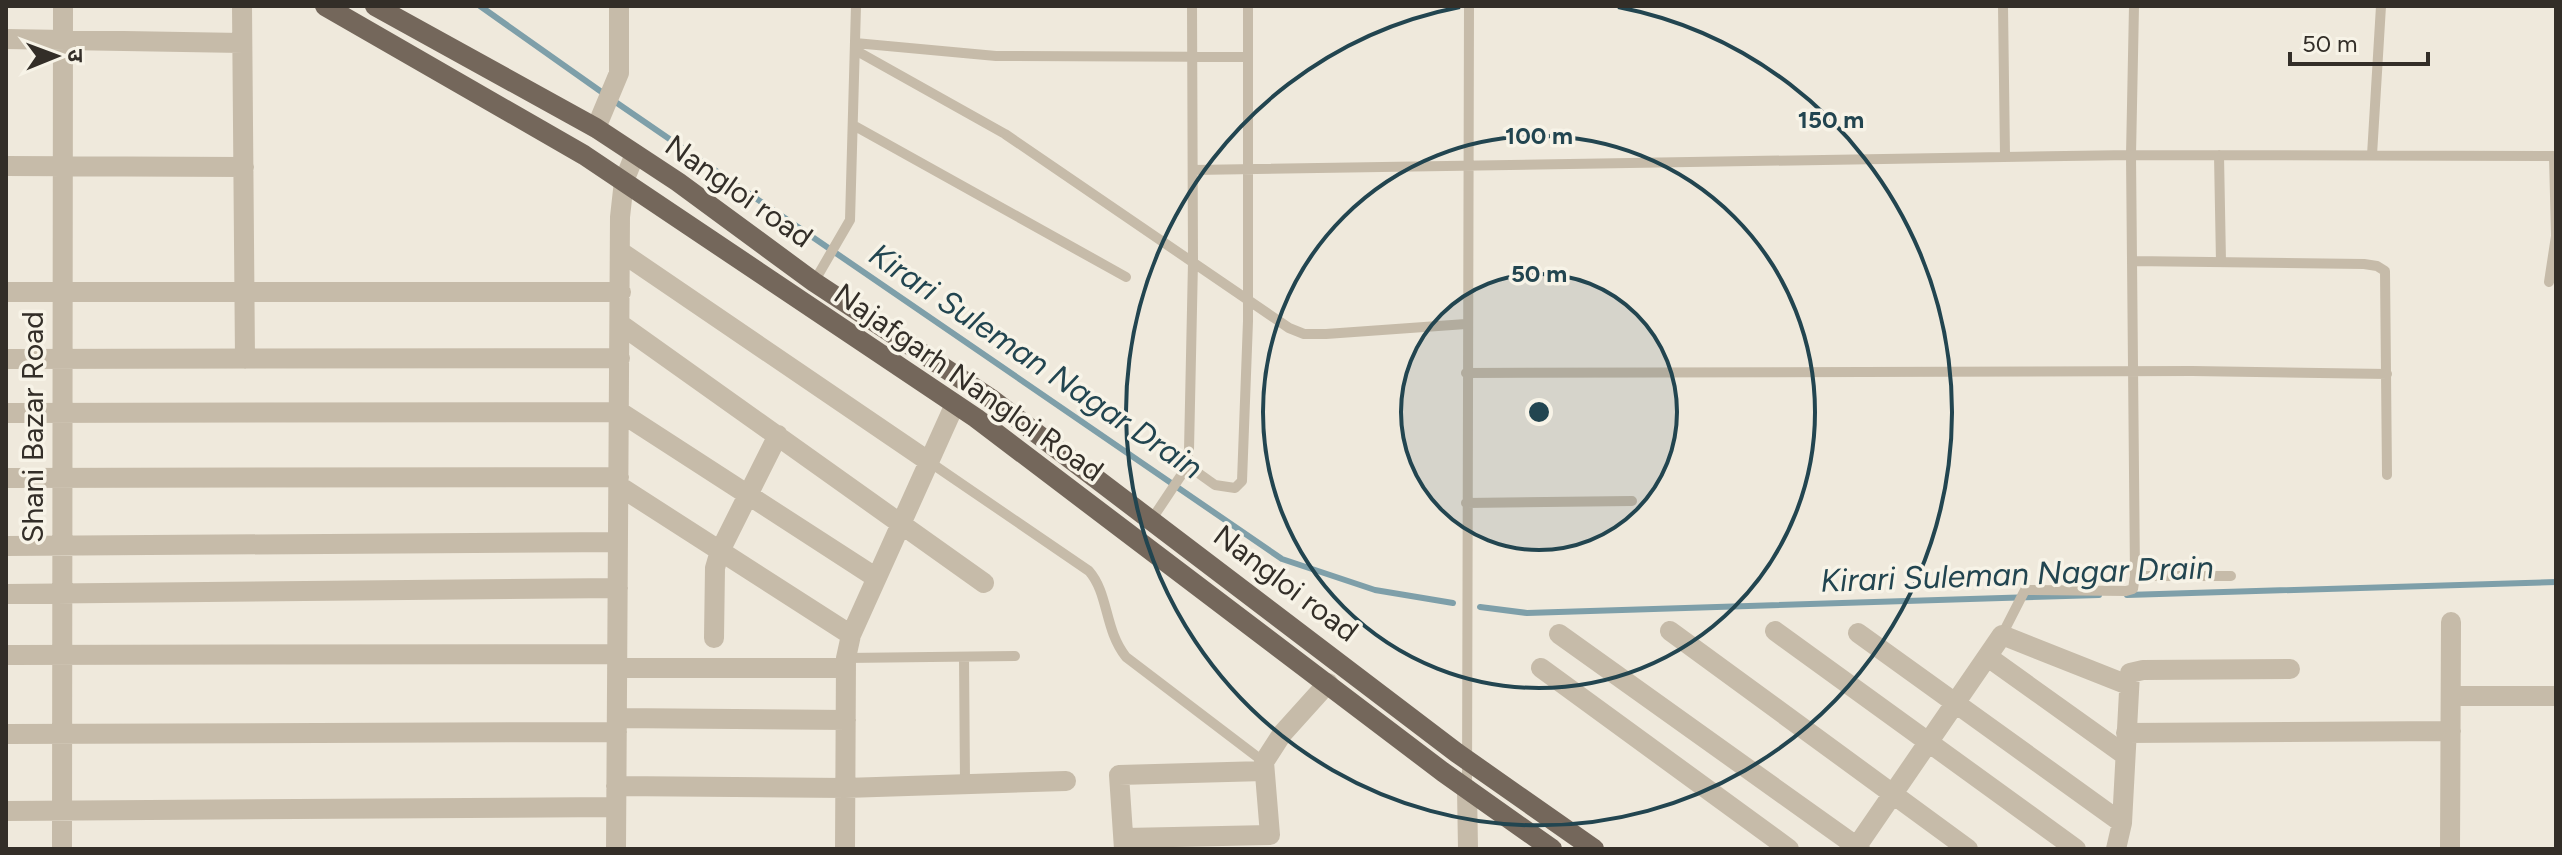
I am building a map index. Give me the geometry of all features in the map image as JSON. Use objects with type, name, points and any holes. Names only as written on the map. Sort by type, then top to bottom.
[{"type":"main road","name":"Najafgarh Nangloi Road","points":[[325,6],[624,181],[955,404],[1467,789],[1552,849]]},
{"type":"main road","name":"Nangloi road","points":[[375,6],[596,128],[814,282],[990,398],[1468,760],[1594,849]]},
{"type":"street","name":"Shani Bazar Road","points":[[62,849],[63,6]]},
{"type":"street","points":[[242,6],[245,359]]},
{"type":"street","points":[[596,128],[619,73],[619,6]]},
{"type":"street","points":[[6,39],[242,43]]},
{"type":"street","points":[[616,849],[620,217],[624,181],[635,154]]},
{"type":"street","points":[[6,166],[244,167]]},
{"type":"street","points":[[621,252],[928,461]]},
{"type":"street","points":[[6,292],[621,292]]},
{"type":"street","points":[[620,324],[984,583]]},
{"type":"street","points":[[6,359],[620,358]]},
{"type":"street","points":[[845,849],[846,663],[851,635],[955,404]]},
{"type":"street","points":[[6,413],[620,412],[875,577]]},
{"type":"street","points":[[714,638],[714,578],[720,551],[778,435]]},
{"type":"street","points":[[6,478],[619,481],[720,551],[851,635]]},
{"type":"street","points":[[6,546],[618,542]]},
{"type":"street","points":[[6,594],[618,588]]},
{"type":"street","points":[[2450,849],[2451,622]]},
{"type":"street","points":[[1559,634],[1857,848],[2008,626],[2128,685]]},
{"type":"street","points":[[1670,631],[1968,849]]},
{"type":"street","points":[[1775,631],[2076,849]]},
{"type":"street","points":[[1858,633],[2122,823]]},
{"type":"street","points":[[6,655],[846,663]]},
{"type":"street","points":[[1988,657],[2125,755]]},
{"type":"street","points":[[1541,668],[1789,849]]},
{"type":"street","points":[[2116,849],[2122,823],[2130,673],[2136,670],[2290,669]]},
{"type":"street","points":[[1264,767],[1119,775],[1125,843],[1270,842],[1264,767],[1282,734],[1328,683]]},
{"type":"street","points":[[2451,696],[2556,696]]},
{"type":"street","points":[[6,734],[458,730],[846,720]]},
{"type":"street","points":[[2126,733],[2451,731]]},
{"type":"street","points":[[616,786],[845,788],[1066,781]]},
{"type":"street","points":[[1467,789],[1468,849]]},
{"type":"street","points":[[6,811],[616,807]]},
{"type":"lane","points":[[814,282],[850,220],[856,6]]},
{"type":"lane","points":[[1152,519],[1184,469],[1193,262],[1192,6]]},
{"type":"lane","points":[[1184,469],[1225,489],[1235,488],[1242,481],[1248,297],[1248,6]]},
{"type":"lane","points":[[1467,789],[1469,6]]},
{"type":"lane","points":[[2003,6],[2005,156]]},
{"type":"lane","points":[[2008,626],[2020,597],[2028,589],[2130,590],[2135,576],[2131,155],[2134,6]]},
{"type":"lane","points":[[2372,155],[2381,6]]},
{"type":"lane","points":[[855,47],[996,56],[1248,57]]},
{"type":"lane","points":[[855,47],[1005,134],[1248,297],[1289,328],[1304,334],[1466,324]]},
{"type":"lane","points":[[853,125],[1126,277]]},
{"type":"lane","points":[[2219,155],[2221,262]]},
{"type":"lane","points":[[1193,170],[2005,156],[2555,156],[2556,236],[2549,282]]},
{"type":"lane","points":[[2132,261],[2377,266],[2385,271],[2387,475]]},
{"type":"lane","points":[[1466,373],[2133,371],[2387,374]]},
{"type":"lane","points":[[928,461],[1089,571],[1096,580],[1113,640],[1126,657],[1264,767]]},
{"type":"lane","points":[[1466,503],[1632,501]]},
{"type":"lane","points":[[2135,576],[2231,576]]},
{"type":"lane","points":[[846,663],[1015,656]]},
{"type":"lane","points":[[964,657],[965,782]]},
{"type":"waterway","name":"Kirari Suleman Nagar Drain","points":[[480,6],[603,93]]},
{"type":"waterway","name":"Kirari Suleman Nagar Drain","points":[[617,103],[1282,559],[1375,590],[1453,603]]},
{"type":"waterway","name":"Kirari Suleman Nagar Drain","points":[[2127,595],[2556,582]]},
{"type":"waterway","name":"Kirari Suleman Nagar Drain","points":[[1480,607],[1527,613],[2099,595]]}]
